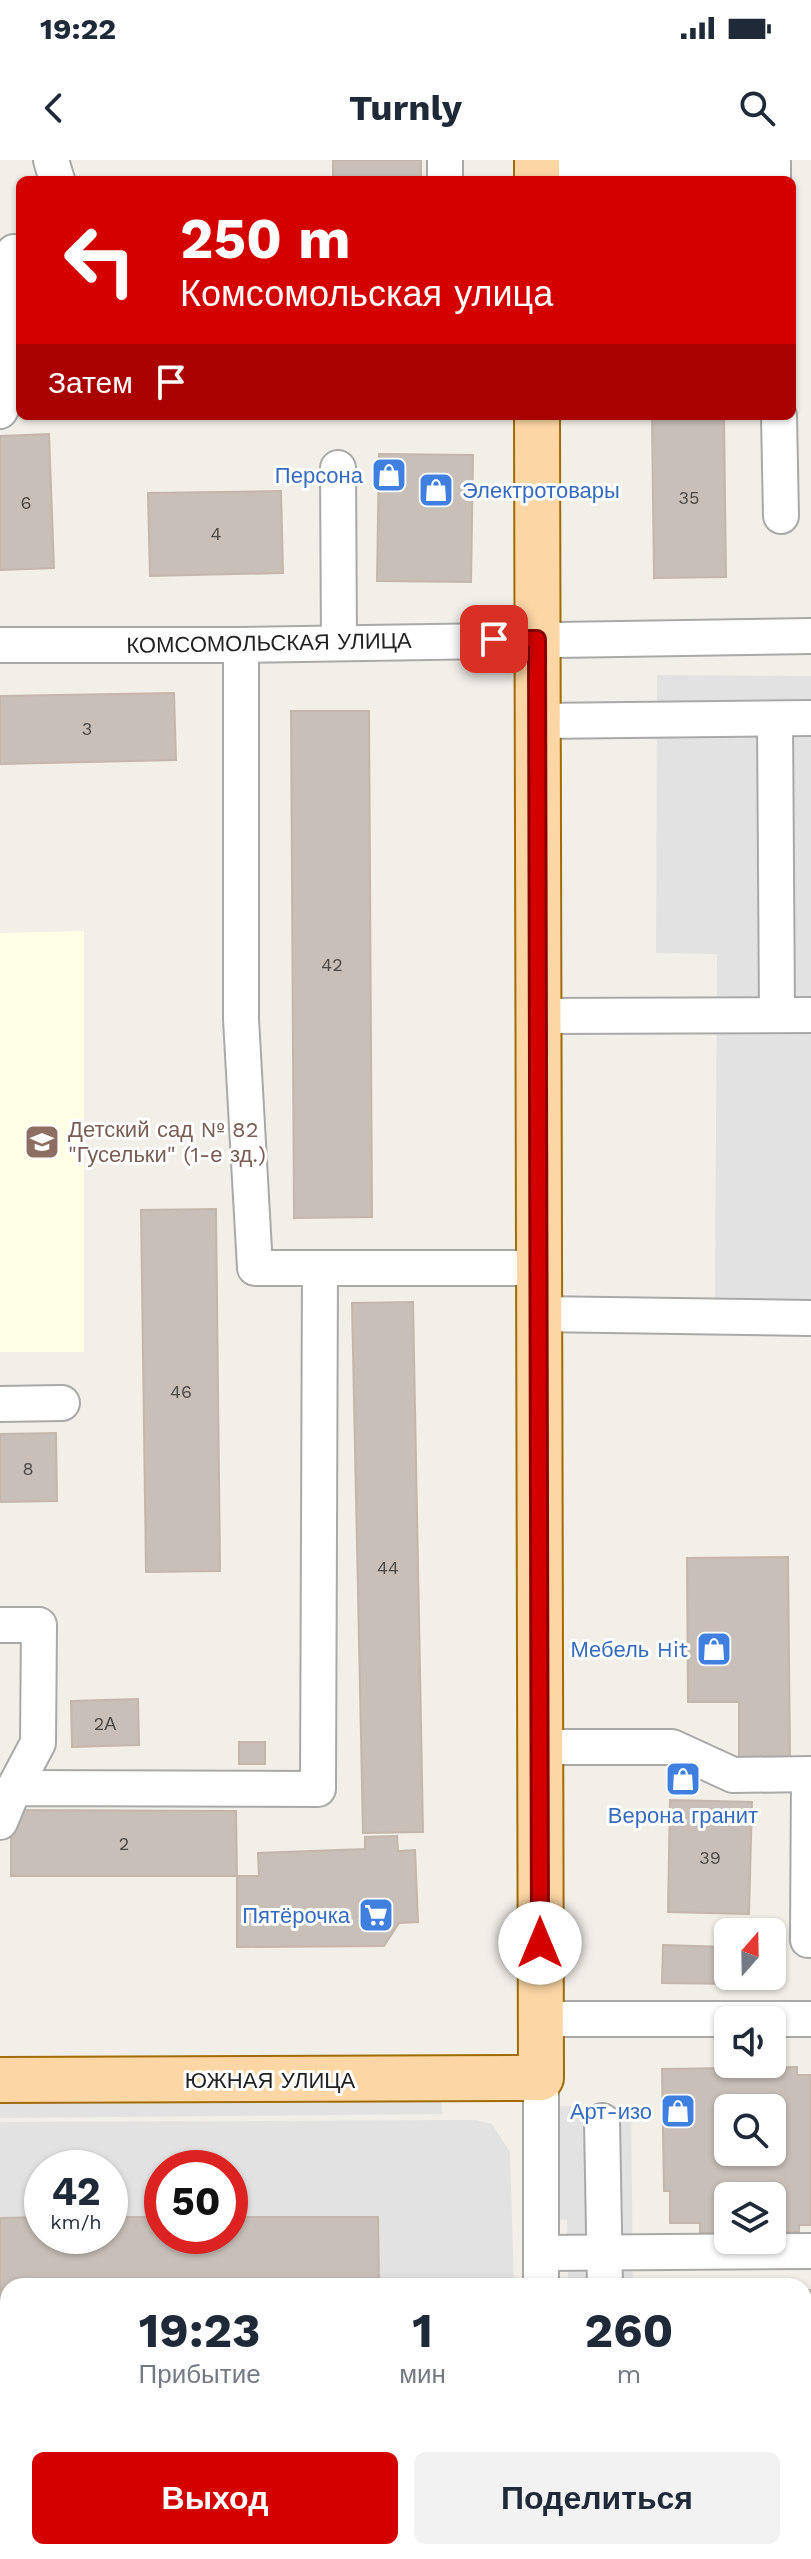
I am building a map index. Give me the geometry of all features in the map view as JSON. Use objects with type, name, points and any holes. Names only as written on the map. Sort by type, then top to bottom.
[{"type":"main road","points":[[537,420],[541,2078]]},
{"type":"main road","name":"ЮЖНАЯ УЛИЦА","points":[[0,2080],[541,2078]]},
{"type":"street","points":[[537,168],[773,163],[773,176]]},
{"type":"street","points":[[0,411],[12,387],[11,252]]},
{"type":"street","points":[[779,420],[781,516]]},
{"type":"street","points":[[338,468],[339,643]]},
{"type":"street","name":"КОМСОМОЛЬСКАЯ УЛИЦА","points":[[0,645],[241,645],[811,636]]},
{"type":"street","points":[[241,645],[241,1019],[255,1268],[538,1268]]},
{"type":"street","points":[[538,721],[811,718]]},
{"type":"street","points":[[775,719],[777,1015]]},
{"type":"street","points":[[538,1016],[811,1015]]},
{"type":"street","points":[[14,1788],[318,1789],[320,1268]]},
{"type":"street","points":[[538,1314],[811,1318]]},
{"type":"street","points":[[0,1404],[62,1403]]},
{"type":"street","points":[[0,1625],[39,1625],[38,1743],[0,1822]]},
{"type":"street","points":[[540,1747],[672,1747],[733,1775],[810,1774],[808,1940]]},
{"type":"street","points":[[541,2019],[811,2019]]},
{"type":"street","points":[[541,2078],[542,2270],[605,2270],[811,2251]]},
{"type":"street","points":[[602,2121],[605,2270]]},
{"type":"shaded area","points":[[657,675],[811,676],[811,1308],[715,1309],[717,954],[656,953]]},
{"type":"shaded area","name":"Детский сад № 82 \"Гусельки\" (1-е зд.)","points":[[84,931],[84,1352],[0,1352],[0,933]]},
{"type":"shaded area","points":[[441,2098],[442,2114],[0,2118],[0,2099]]},
{"type":"shaded area","points":[[553,2106],[631,2106],[633,2278],[568,2278],[567,2220],[550,2219]]},
{"type":"shaded area","points":[[475,2120],[492,2124],[510,2152],[514,2278],[379,2278],[378,2217],[248,2217],[248,2150],[144,2150],[144,2217],[128,2217],[128,2150],[24,2150],[24,2217],[0,2218],[0,2122]]},
{"type":"building","points":[[333,160],[421,160],[421,176],[333,176]]},
{"type":"building","points":[[652,420],[724,420],[726,577],[654,578]]},
{"type":"building","points":[[49,434],[54,568],[0,570],[0,436]]},
{"type":"building","points":[[379,454],[473,455],[471,582],[377,581]]},
{"type":"building","points":[[281,491],[283,573],[150,576],[148,493]]},
{"type":"building","points":[[174,693],[176,760],[0,764],[0,696]]},
{"type":"building","points":[[291,711],[369,711],[372,1217],[294,1218]]},
{"type":"building","points":[[216,1209],[220,1571],[146,1572],[141,1210]]},
{"type":"building","points":[[413,1302],[423,1832],[363,1833],[352,1303]]},
{"type":"building","points":[[56,1433],[57,1501],[0,1502],[0,1434]]},
{"type":"building","points":[[788,1557],[790,1757],[739,1757],[739,1702],[688,1702],[687,1558]]},
{"type":"building","points":[[138,1699],[139,1745],[72,1747],[71,1701]]},
{"type":"building","points":[[239,1742],[265,1742],[265,1764],[239,1764]]},
{"type":"building","points":[[670,1800],[752,1802],[749,1914],[668,1912]]},
{"type":"building","points":[[11,1810],[236,1811],[237,1876],[11,1876]]},
{"type":"building","points":[[397,1836],[398,1851],[415,1850],[418,1922],[399,1923],[384,1946],[237,1947],[237,1876],[259,1876],[258,1853],[365,1849],[365,1837]]},
{"type":"building","points":[[663,1945],[714,1947],[714,1984],[662,1983]]},
{"type":"building","points":[[786,2067],[797,2067],[797,2075],[811,2075],[811,2225],[799,2225],[799,2232],[786,2232],[786,2182],[714,2182],[714,2233],[700,2233],[700,2223],[670,2223],[670,2191],[664,2191],[662,2069],[714,2068],[714,2078],[786,2078]]},
{"type":"building","points":[[24,2217],[24,2254],[128,2254],[128,2217],[144,2217],[144,2254],[248,2254],[248,2217],[378,2217],[379,2278],[0,2278],[0,2218]]},
{"type":"place","name":"Персона","points":[[389,475]]},
{"type":"place","name":"Электротовары","points":[[436,490]]},
{"type":"place","name":"Детский сад № 82 \"Гусельки\" (1-е зд.)","points":[[42,1142]]},
{"type":"place","name":"Мебель Hit","points":[[714,1649]]},
{"type":"place","name":"Верона гранит","points":[[683,1779]]},
{"type":"place","name":"Пятёрочка","points":[[376,1915]]},
{"type":"place","name":"Арт-изо","points":[[678,2111]]},
{"type":"route","points":[[494,639],[537,639],[540,1943]]}]
